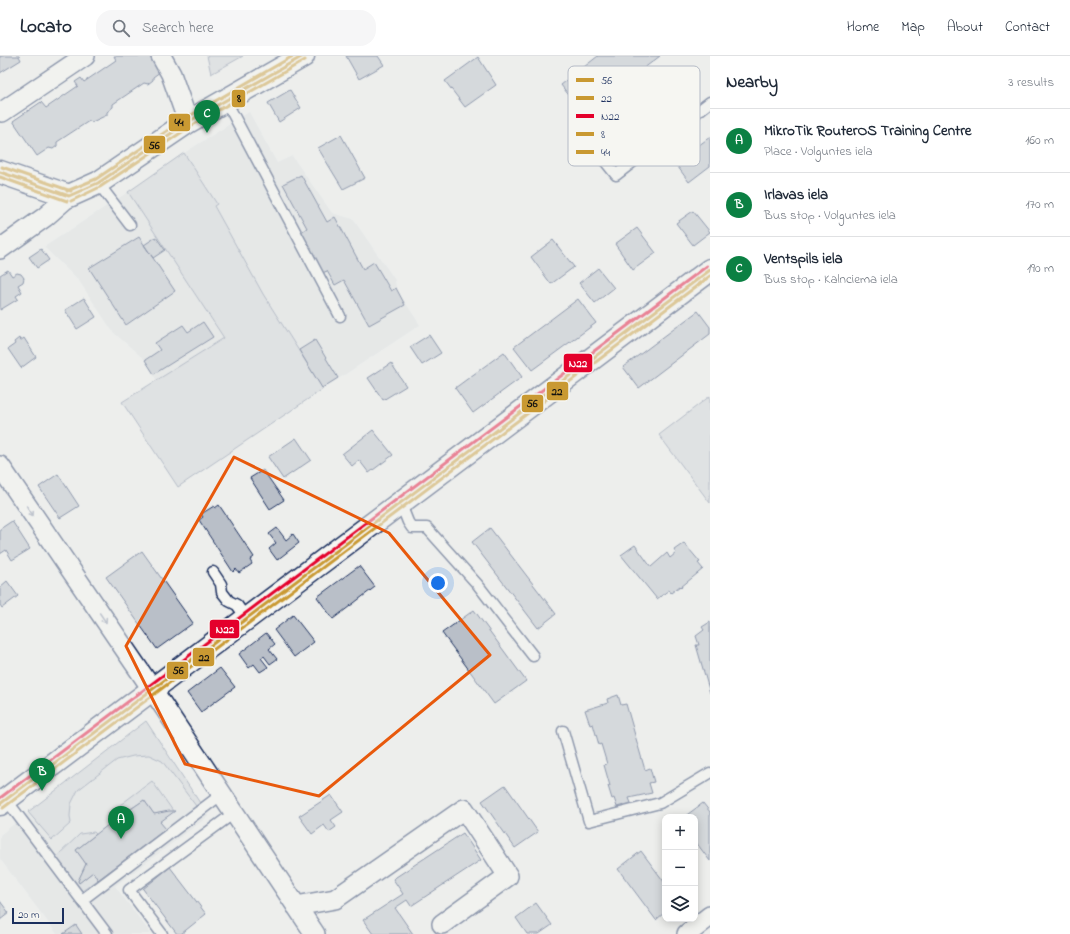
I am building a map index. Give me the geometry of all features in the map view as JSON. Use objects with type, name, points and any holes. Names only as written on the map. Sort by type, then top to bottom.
[{"type":"street","points":[[2,112],[85,56]]},
{"type":"street","points":[[162,56],[171,74],[188,122]]},
{"type":"street","points":[[0,249],[45,217],[69,196],[98,183],[188,122],[303,56]]},
{"type":"street","points":[[0,172],[69,196]]},
{"type":"street","points":[[2,798],[152,689],[710,270]]},
{"type":"street","points":[[0,466],[152,689],[313,931],[335,899],[464,809],[508,876],[442,924]]},
{"type":"street","points":[[296,906],[335,899]]},
{"type":"street","points":[[687,934],[710,916]]},
{"type":"lane","points":[[226,101],[340,316]]},
{"type":"lane","points":[[700,110],[710,102]]},
{"type":"lane","points":[[609,166],[616,175],[628,166]]},
{"type":"lane","points":[[98,183],[130,225]]},
{"type":"lane","points":[[400,502],[412,528],[427,528],[478,585],[533,656]]},
{"type":"lane","points":[[212,572],[221,584],[222,592],[229,601],[237,605],[246,618]]},
{"type":"lane","points":[[563,731],[590,821],[660,803],[710,773]]},
{"type":"lane","points":[[82,900],[222,794]]},
{"type":"lane","points":[[2,798],[107,934]]},
{"type":"lane","points":[[162,934],[129,890],[234,813]]},
{"type":"highlighted area","points":[[234,457],[389,533],[490,655],[319,796],[185,764],[126,646]]},
{"type":"shaded area","points":[[207,56],[243,56],[211,74]]},
{"type":"shaded area","points":[[249,112],[277,163],[292,156],[332,213],[353,219],[395,280],[396,288],[420,325],[323,389],[263,294],[214,206],[217,204],[184,153]]},
{"type":"shaded area","points":[[184,153],[217,204],[214,206],[263,294],[323,389],[178,487],[122,402],[224,338],[128,192]]},
{"type":"shaded area","points":[[128,192],[224,338],[157,381],[145,360],[113,332],[79,281],[44,247]]},
{"type":"shaded area","points":[[710,396],[710,503],[659,435]]},
{"type":"shaded area","points":[[146,721],[209,816],[115,886],[151,934],[57,934],[0,859],[0,835]]},
{"type":"shaded area","points":[[146,721],[200,803],[196,806],[162,761],[149,755],[133,756],[117,760],[78,790],[71,804],[71,823],[52,840],[28,812]]},
{"type":"shaded area","points":[[152,781],[173,811],[154,814],[144,800],[113,821],[108,814]]},
{"type":"shaded area","points":[[94,832],[96,834],[76,850],[86,864],[78,881],[79,883],[93,872],[98,880],[82,891],[56,857],[80,834]]},
{"type":"building","points":[[0,56],[19,56],[21,60],[0,73]]},
{"type":"building","points":[[114,56],[155,56],[164,69],[153,77],[153,80],[148,84],[144,83],[113,104],[113,107],[107,112],[107,115],[92,122],[89,121],[57,142],[57,146],[53,149],[49,148],[37,156],[13,121],[41,102],[46,108],[78,86],[75,82],[81,78],[84,82],[116,60]]},
{"type":"building","points":[[346,56],[378,56],[384,65],[359,79]]},
{"type":"building","points":[[598,56],[660,56],[647,66],[585,66]]},
{"type":"building","points":[[478,57],[496,85],[465,107],[445,81]]},
{"type":"building","points":[[568,80],[568,94],[561,85]]},
{"type":"building","points":[[290,90],[301,108],[279,122],[268,103]]},
{"type":"building","points":[[341,135],[365,178],[343,189],[318,148]]},
{"type":"building","points":[[710,137],[710,166],[689,182],[677,166],[700,166],[700,144]]},
{"type":"building","points":[[301,175],[327,222],[335,217],[363,269],[374,262],[391,291],[396,288],[405,305],[369,325],[344,280],[335,285],[327,271],[320,274],[311,257],[314,256],[301,232],[307,228],[283,184]]},
{"type":"building","points":[[693,211],[710,232],[693,245],[676,223]]},
{"type":"building","points":[[637,228],[656,253],[633,270],[615,244]]},
{"type":"building","points":[[139,237],[175,291],[126,325],[89,268]]},
{"type":"building","points":[[156,237],[165,250],[153,258],[144,245]]},
{"type":"building","points":[[553,240],[574,267],[551,284],[531,257]]},
{"type":"building","points":[[41,249],[49,260],[37,268],[29,257]]},
{"type":"building","points":[[598,268],[614,288],[595,303],[579,283]]},
{"type":"building","points":[[8,270],[12,276],[17,273],[21,274],[24,278],[23,282],[18,285],[22,292],[16,296],[18,299],[0,310],[0,275]]},
{"type":"building","points":[[84,298],[96,317],[77,329],[65,310]]},
{"type":"building","points":[[578,299],[596,323],[532,370],[514,347]]},
{"type":"building","points":[[698,311],[710,327],[710,334],[639,388],[623,367]]},
{"type":"building","points":[[203,322],[213,337],[154,374],[145,360],[160,350],[155,343],[183,325],[188,332]]},
{"type":"building","points":[[429,335],[441,353],[422,365],[410,347]]},
{"type":"building","points":[[19,338],[20,341],[24,338],[36,357],[21,368],[8,349],[15,344],[14,342]]},
{"type":"building","points":[[315,340],[338,378],[322,388],[299,350]]},
{"type":"building","points":[[504,352],[522,377],[473,413],[455,388]]},
{"type":"building","points":[[391,363],[406,386],[383,400],[368,378]]},
{"type":"building","points":[[373,430],[393,455],[369,473],[359,460],[352,466],[342,454]]},
{"type":"building","points":[[296,438],[311,460],[283,479],[268,457]]},
{"type":"building","points":[[263,470],[284,500],[270,509],[250,478]]},
{"type":"building","points":[[58,474],[79,506],[60,518],[39,487]]},
{"type":"building","points":[[219,505],[254,557],[250,560],[252,564],[239,573],[236,569],[233,572],[199,520],[203,517],[201,514],[214,506],[215,508]]},
{"type":"building","points":[[12,521],[30,549],[12,560],[6,550],[0,554],[0,529]]},
{"type":"building","points":[[277,528],[286,540],[293,534],[299,543],[277,560],[269,549],[276,543],[269,534]]},
{"type":"building","points":[[490,528],[556,614],[538,628],[472,542]]},
{"type":"building","points":[[684,543],[700,562],[698,563],[703,569],[681,587],[680,586],[671,593],[669,590],[657,599],[621,555],[635,545],[651,567],[667,553],[670,558],[676,553],[674,550]]},
{"type":"building","points":[[142,551],[193,623],[157,649],[106,577]]},
{"type":"building","points":[[359,566],[375,587],[333,619],[317,597]]},
{"type":"building","points":[[7,581],[18,596],[2,608],[0,605],[0,587]]},
{"type":"building","points":[[474,610],[526,681],[494,704],[442,633]]},
{"type":"building","points":[[293,615],[314,642],[294,657],[274,630]]},
{"type":"building","points":[[710,622],[710,693],[696,645],[699,645],[696,636],[704,630],[702,627]]},
{"type":"building","points":[[266,633],[275,644],[269,649],[277,659],[270,664],[264,656],[261,658],[268,667],[260,672],[254,664],[249,668],[239,654]]},
{"type":"building","points":[[220,668],[235,687],[201,712],[187,693]]},
{"type":"building","points":[[618,695],[621,705],[626,704],[645,770],[650,768],[654,782],[649,783],[652,793],[629,798],[631,803],[617,807],[614,798],[612,799],[608,786],[610,786],[604,765],[607,764],[601,744],[599,745],[593,724],[590,725],[585,710],[608,703],[607,699]]},
{"type":"building","points":[[505,785],[538,832],[515,848],[482,801]]},
{"type":"building","points":[[331,795],[343,812],[331,820],[336,827],[329,832],[324,825],[312,834],[299,816]]},
{"type":"building","points":[[144,800],[154,814],[175,811],[160,822],[166,829],[98,880],[93,872],[79,883],[78,881],[86,864],[76,850],[113,821]]},
{"type":"building","points":[[703,803],[710,812],[710,861],[698,845],[698,814],[688,814]]},
{"type":"building","points":[[463,833],[481,860],[411,906],[407,900],[395,908],[413,934],[373,934],[363,920],[403,894],[393,879]]},
{"type":"building","points":[[641,851],[662,879],[662,915],[656,920],[618,869]]},
{"type":"building","points":[[170,867],[206,914],[181,934],[177,934],[143,889]]},
{"type":"building","points":[[0,901],[9,913],[0,920]]},
{"type":"building","points":[[536,903],[552,925],[539,934],[527,934],[516,918]]},
{"type":"building","points":[[76,925],[82,934],[63,934]]},
{"type":"transit line","name":"44","points":[[67,191],[96,179],[186,118],[293,56]]},
{"type":"transit line","name":"56","points":[[0,172],[69,196],[98,183],[188,122],[303,56]]},
{"type":"transit line","name":"8","points":[[71,201],[100,187],[191,126],[305,60]]},
{"type":"transit line","name":"44","points":[[2,167],[71,191]]},
{"type":"transit line","name":"8","points":[[0,177],[67,201]]},
{"type":"transit line","name":"N22","points":[[0,798],[707,266]]},
{"type":"transit line","name":"56","points":[[0,804],[710,270]]},
{"type":"transit line","name":"22","points":[[3,808],[710,276]]},
{"type":"place","name":"Ventspils iela","points":[[207,133]]},
{"type":"place","name":"Irlavas iela","points":[[42,791]]},
{"type":"place","name":"MikroTik RouterOS Training Centre","points":[[121,839]]}]
